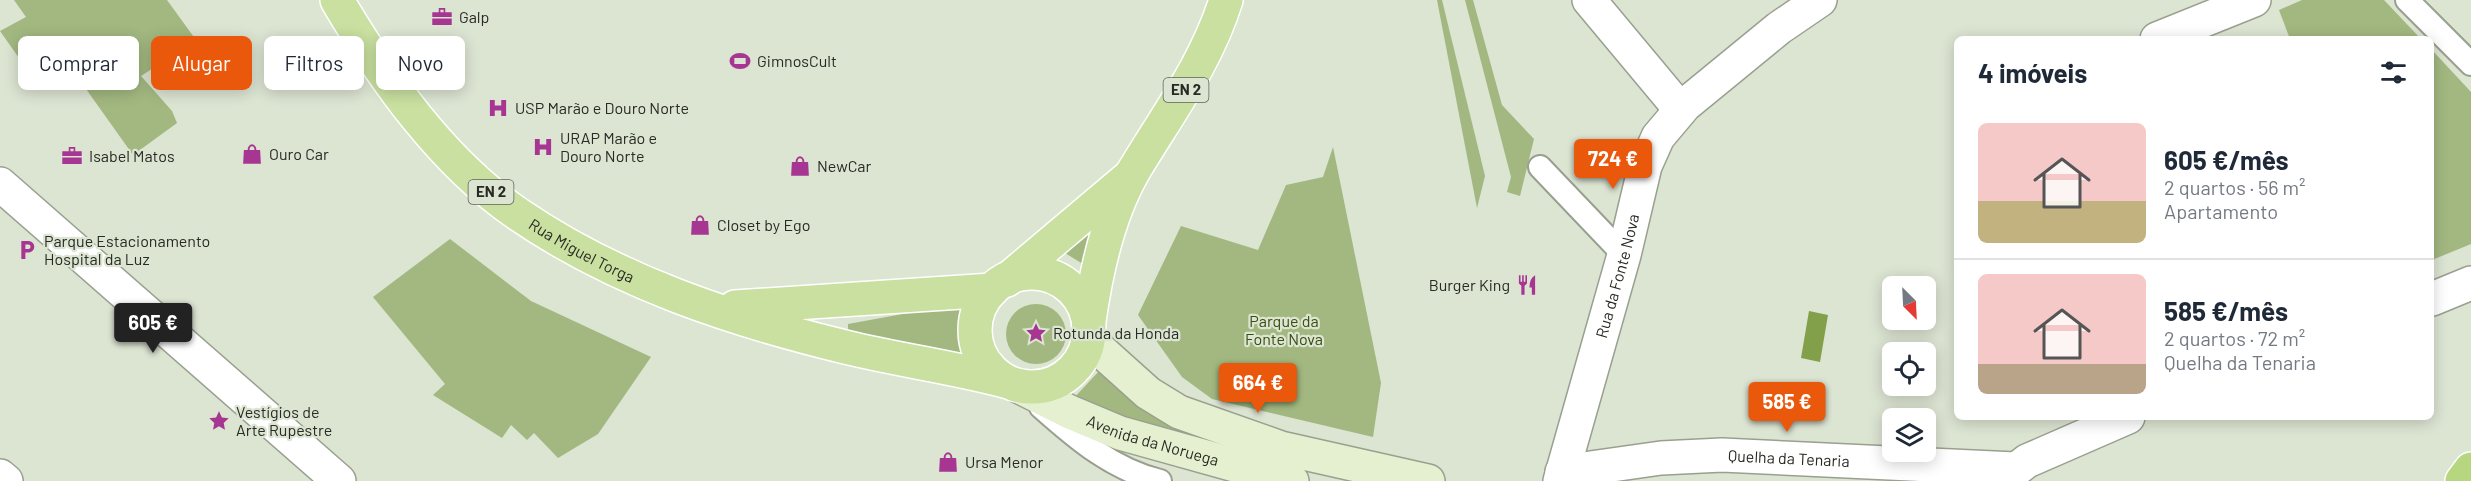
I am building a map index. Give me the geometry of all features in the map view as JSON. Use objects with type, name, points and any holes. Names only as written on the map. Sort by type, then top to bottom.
[{"type":"highway","points":[[2462,481],[2471,469]]},
{"type":"main road","name":"Rua Miguel Torga","points":[[337,0],[397,94],[470,174],[516,213],[593,260],[709,308]]},
{"type":"main road","name":"EN 2","points":[[709,308],[845,347],[1011,383],[1037,388],[1056,383],[1072,372],[1083,357],[1089,330],[1094,284],[1102,254],[1133,174],[1200,64],[1226,0]]},
{"type":"main road","name":"EN 2","points":[[1011,383],[993,372],[982,358],[976,340],[975,322],[981,305],[999,285],[1133,174]]},
{"type":"main road","name":"EN 2","points":[[709,308],[999,285],[1025,274],[1041,273],[1058,279],[1072,289],[1083,303],[1089,330]]},
{"type":"main road","name":"Avenida da Noruega","points":[[1089,330],[1148,393],[1179,412],[1281,448],[1428,481]]},
{"type":"main road","name":"Avenida da Noruega","points":[[1011,383],[1120,433],[1292,481]]},
{"type":"street","points":[[1589,0],[1680,109]]},
{"type":"street","name":"Rua da Fonte Nova","points":[[1561,477],[1624,255],[1645,166],[1658,136],[1680,109],[1779,28],[1820,0]]},
{"type":"street","points":[[2164,36],[2254,0]]},
{"type":"street","points":[[0,184],[339,481]]},
{"type":"street","points":[[2434,298],[2471,283]]},
{"type":"street","points":[[2008,475],[2073,439],[2120,420]]},
{"type":"street","name":"Quelha da Tenaria","points":[[1561,477],[1661,458],[1722,455],[2008,475]]},
{"type":"street","points":[[0,476],[6,481]]},
{"type":"lane","points":[[2407,0],[2471,64]]},
{"type":"lane","points":[[1540,167],[1624,255]]},
{"type":"lane","points":[[1011,383],[1090,448],[1119,466],[1160,481]]},
{"type":"green space","points":[[14,0],[167,0],[193,36],[151,36],[151,69],[141,76],[172,111],[177,123],[133,155],[87,90],[139,90],[139,36],[18,36],[18,57],[0,31],[26,17]]},
{"type":"green space","points":[[1437,0],[1442,0],[1485,176],[1477,208]]},
{"type":"green space","points":[[1465,0],[1473,0],[1502,105],[1534,139],[1520,196],[1507,192],[1511,177]]},
{"type":"green space","points":[[2302,0],[2384,0],[2418,36],[2289,36],[2279,10]]},
{"type":"green space","points":[[2434,52],[2471,92],[2471,244],[2434,259]]},
{"type":"green space","name":"Parque da Fonte Nova","points":[[1333,147],[1381,383],[1373,437],[1212,399],[1182,377],[1138,315],[1181,226],[1258,250],[1286,185],[1323,177]]},
{"type":"green space","points":[[1104,208],[1086,266],[1057,248]]},
{"type":"green space","points":[[450,239],[531,301],[651,357],[598,434],[558,458],[534,433],[527,440],[511,425],[502,438],[433,395],[445,384],[373,297]]},
{"type":"green space","points":[[963,303],[958,322],[965,367],[848,342],[848,324]]},
{"type":"green space","points":[[1030,304],[1042,304],[1053,309],[1061,317],[1066,334],[1064,346],[1053,359],[1042,364],[1030,364],[1019,359],[1011,351],[1006,340],[1006,328],[1011,317],[1019,309]]},
{"type":"green space","points":[[1100,370],[1185,431],[1182,440],[1073,399]]},
{"type":"shaded area","points":[[1809,311],[1828,315],[1820,362],[1801,358]]},
{"type":"place","name":"Galp","points":[[442,17]]},
{"type":"place","name":"GimnosCult","points":[[740,61]]},
{"type":"place","name":"USP Marão e Douro Norte","points":[[498,108]]},
{"type":"place","name":"URAP Marão e Douro Norte","points":[[543,147]]},
{"type":"place","name":"Ouro Car","points":[[252,154]]},
{"type":"place","name":"Isabel Matos","points":[[72,156]]},
{"type":"place","name":"NewCar","points":[[800,166]]},
{"type":"place","name":"Closet by Ego","points":[[700,225]]},
{"type":"place","name":"Parque Estacionamento Hospital da Luz","points":[[27,250]]},
{"type":"place","name":"Burger King","points":[[1527,285]]},
{"type":"place","name":"Rotunda da Honda","points":[[1036,333]]},
{"type":"place","name":"Vestígios de Arte Rupestre","points":[[219,421]]},
{"type":"place","name":"Ursa Menor","points":[[948,462]]}]
